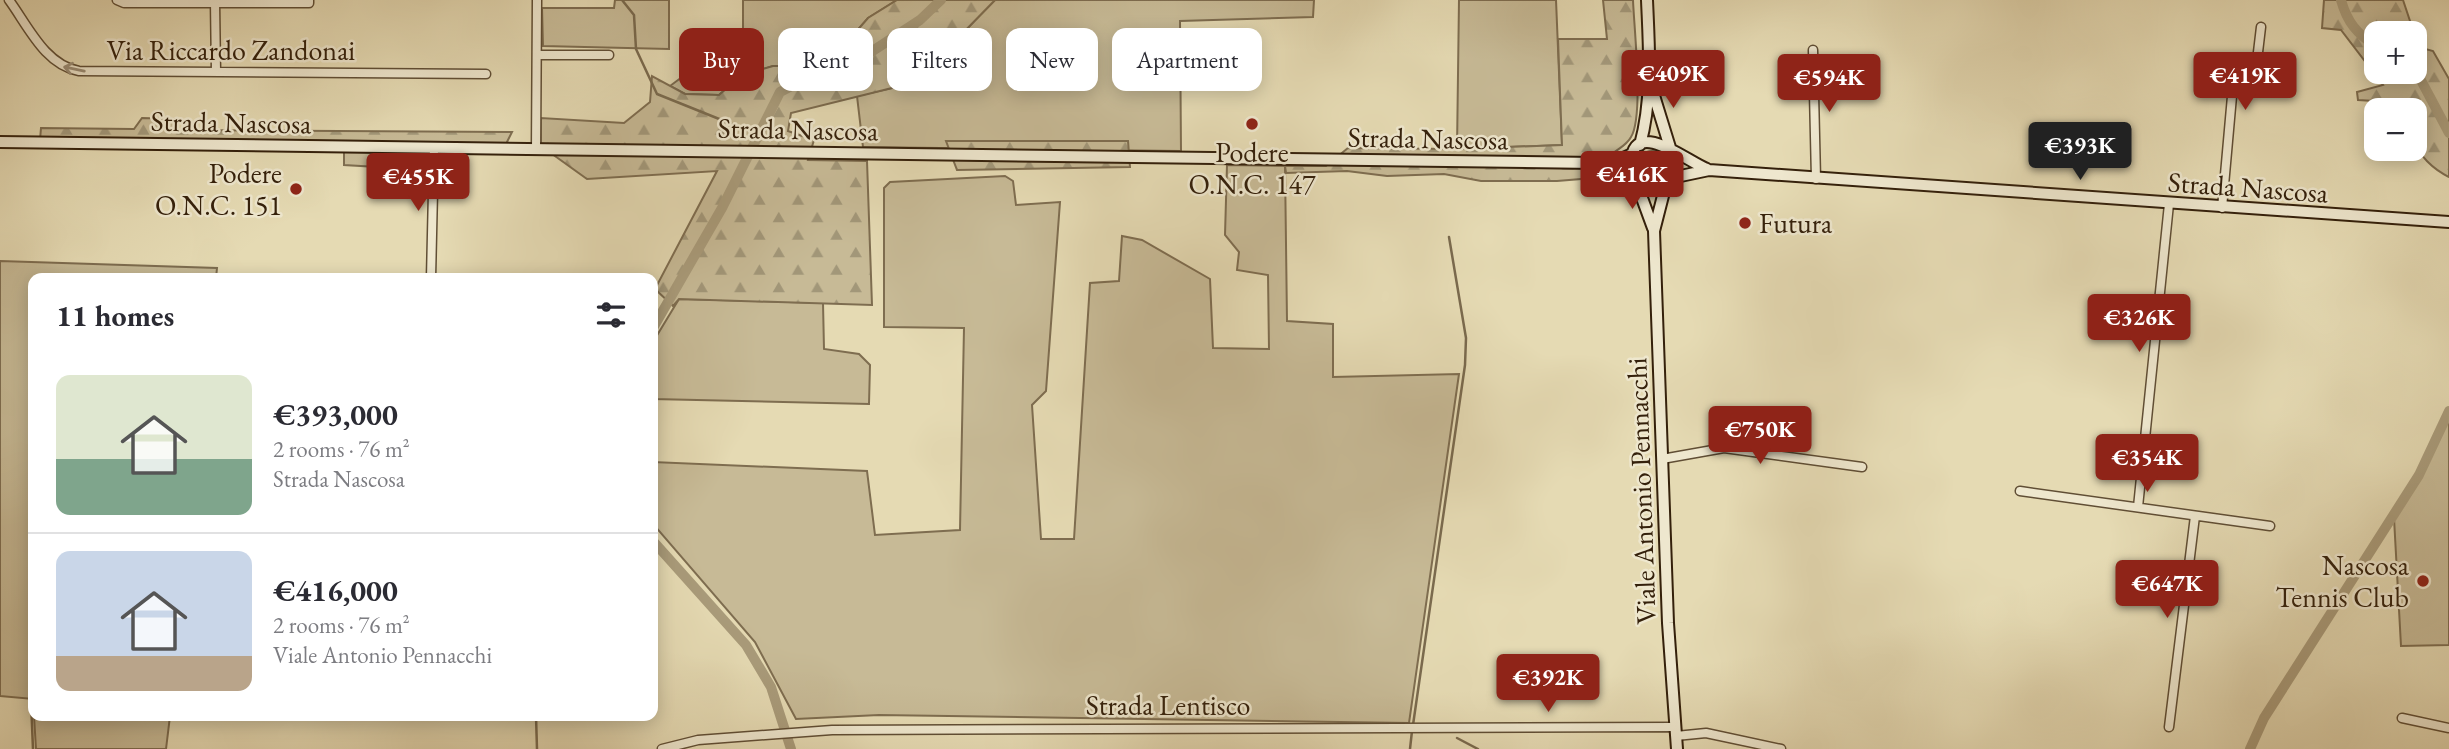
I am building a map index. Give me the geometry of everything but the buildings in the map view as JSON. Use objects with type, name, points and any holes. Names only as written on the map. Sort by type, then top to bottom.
[{"type":"street","name":"Via Riccardo Zandonai","points":[[9,0],[50,57],[65,69],[486,74]]},
{"type":"street","points":[[117,0],[124,3],[309,3],[309,0]]},
{"type":"street","points":[[536,150],[537,0]]},
{"type":"street","points":[[1647,0],[1650,80],[1645,126],[1631,168],[1636,179],[1652,187],[1669,181],[1676,167],[1661,126],[1650,80]]},
{"type":"street","points":[[215,2],[216,72]]},
{"type":"street","points":[[2222,208],[2233,85],[2239,76],[2251,74],[2256,69],[2261,27]]},
{"type":"street","points":[[1813,50],[1816,179]]},
{"type":"street","points":[[537,55],[609,55]]},
{"type":"street","name":"Strada Nascosa","points":[[0,142],[1595,163],[1619,160],[1637,149]]},
{"type":"street","points":[[1637,149],[1660,142],[1671,149]]},
{"type":"street","points":[[431,273],[434,148]]},
{"type":"street","name":"Strada Nascosa","points":[[1671,149],[1709,170]]},
{"type":"street","name":"Strada Nascosa","points":[[1595,163],[1636,179]]},
{"type":"street","name":"Strada Nascosa","points":[[1669,181],[1709,170],[2449,222]]},
{"type":"street","name":"Viale Antonio Pennacchi","points":[[1636,179],[1654,231],[1662,459],[1677,749]]},
{"type":"street","name":"Viale Antonio Pennacchi","points":[[1654,231],[1669,181]]},
{"type":"street","points":[[2138,508],[2169,204]]},
{"type":"street","points":[[1662,459],[1724,448],[1862,467]]},
{"type":"street","points":[[2020,491],[2270,526]]},
{"type":"street","points":[[2169,727],[2195,516]]},
{"type":"street","points":[[2402,718],[2449,728]]},
{"type":"street","name":"Strada Lentisco","points":[[662,749],[691,740],[799,731],[1165,727],[1706,733],[1781,749]]},
{"type":"green space","points":[[615,0],[669,0],[669,49],[543,46],[542,8],[614,8]]},
{"type":"green space","points":[[743,0],[897,0],[868,18],[859,28],[778,28],[778,66],[764,69],[764,28],[743,28]]},
{"type":"green space","points":[[897,0],[995,0],[968,28],[887,28],[887,89],[791,113],[788,131],[814,140],[808,160],[867,161],[872,305],[679,299],[673,306],[658,292],[658,283],[717,171],[587,179],[541,146],[541,118],[624,123],[650,102],[652,76],[685,94],[719,95],[724,91],[764,91],[764,69],[778,66],[778,91],[873,91],[873,28],[859,28],[868,18]]},
{"type":"green space","points":[[995,0],[1314,0],[1313,17],[1180,21],[1180,28],[1112,28],[1112,91],[1181,91],[1181,151],[863,147],[857,96],[887,89],[992,91],[992,28],[968,28]]},
{"type":"green space","points":[[1459,0],[1556,0],[1562,145],[1457,149]]},
{"type":"green space","points":[[1603,0],[1633,0],[1637,111],[1635,126],[1626,143],[1607,159],[1590,161],[1593,178],[1481,181],[1444,174],[1387,176],[1347,171],[1286,173],[1285,166],[1326,166],[1348,148],[1457,149],[1562,145],[1558,39],[1607,39]]},
{"type":"green space","points":[[2324,0],[2403,0],[2410,21],[2364,21],[2364,60],[2341,30],[2322,28]]},
{"type":"green space","points":[[2427,49],[2433,51],[2449,79],[2449,177],[2427,160],[2427,98],[2358,100],[2357,92],[2383,85],[2427,84]]},
{"type":"green space","points":[[679,79],[679,91],[670,86]]},
{"type":"green space","points":[[679,91],[724,91],[719,95],[685,94]]},
{"type":"green space","points":[[142,118],[174,119],[175,130],[512,132],[506,144],[441,144],[428,170],[344,165],[344,144],[40,140],[41,128],[134,129]]},
{"type":"green space","points":[[946,141],[1128,141],[1130,167],[957,170]]},
{"type":"green space","points":[[1652,151],[1662,154],[1665,164],[1662,174],[1652,177],[1642,174],[1639,164],[1642,154]]},
{"type":"green space","points":[[1227,165],[1285,166],[1287,321],[1333,324],[1333,377],[1459,374],[1409,723],[879,715],[796,719],[755,642],[658,530],[658,462],[867,471],[875,535],[960,530],[964,328],[884,327],[884,188],[890,182],[1005,176],[1013,181],[1016,205],[1060,202],[1046,391],[1032,405],[1041,539],[1074,539],[1090,283],[1119,281],[1122,236],[1142,240],[1210,279],[1213,348],[1269,349],[1268,275],[1237,270],[1239,252],[1225,235]]},
{"type":"green space","points":[[0,261],[217,268],[216,273],[28,273],[28,699],[0,696]]},
{"type":"green space","points":[[679,299],[823,303],[824,349],[859,354],[870,365],[869,404],[658,399],[658,334]]},
{"type":"green space","name":"Nascosa Tennis Club","points":[[2449,414],[2449,645],[2401,646],[2394,518],[2421,476]]},
{"type":"green space","points":[[34,721],[169,721],[166,749],[36,749]]},
{"type":"waterway","points":[[622,0],[634,15],[636,49],[657,94],[759,135]]},
{"type":"waterway","points":[[658,319],[722,208],[780,92],[824,69],[871,52],[920,20],[941,0]]},
{"type":"waterway","points":[[2341,0],[2346,15],[2364,38]]},
{"type":"waterway","points":[[2423,84],[2449,133]]},
{"type":"waterway","points":[[1413,725],[1465,365],[1466,338],[1449,237]]},
{"type":"waterway","points":[[2250,749],[2264,718],[2419,475],[2449,411]]},
{"type":"waterway","points":[[658,547],[746,645],[771,687],[791,749]]},
{"type":"waterway","points":[[32,721],[33,749]]},
{"type":"waterway","points":[[536,721],[537,749]]},
{"type":"waterway","points":[[1410,749],[1412,731]]},
{"type":"waterway","points":[[1457,738],[1478,749]]},
{"type":"place","name":"Podere O.N.C. 147","points":[[1252,124]]},
{"type":"place","name":"Podere O.N.C. 151","points":[[296,189]]},
{"type":"place","name":"Futura","points":[[1745,223]]},
{"type":"place","name":"Nascosa Tennis Club","points":[[2423,581]]}]
